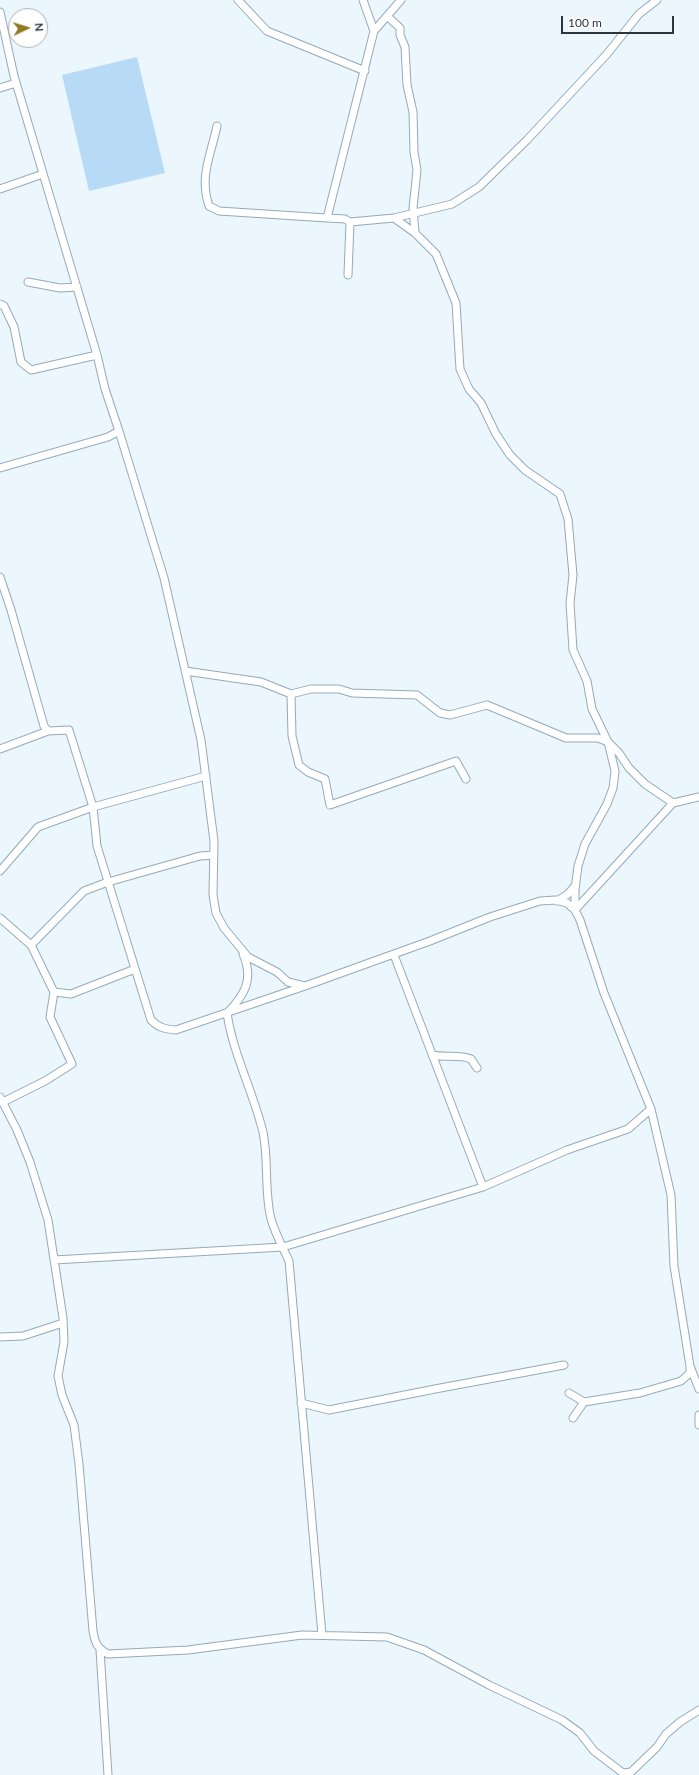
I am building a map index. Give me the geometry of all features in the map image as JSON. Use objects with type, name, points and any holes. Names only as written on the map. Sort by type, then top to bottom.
[{"type":"street","points":[[238,0],[267,31],[365,72]]},
{"type":"street","points":[[363,0],[374,32]]},
{"type":"street","points":[[327,218],[374,32],[401,0]]},
{"type":"street","points":[[218,126],[205,172],[206,196],[209,206],[219,211],[345,219],[350,222],[394,218],[452,204],[479,187],[527,140],[607,54],[639,14],[657,0]]},
{"type":"street","points":[[0,12],[16,83],[106,389],[164,578],[201,740],[214,842],[213,895],[216,912],[224,928],[248,957],[277,972],[288,982],[305,986]]},
{"type":"street","points":[[387,16],[400,28],[400,35],[405,47],[407,85],[413,112],[414,152],[417,170],[413,214],[415,233]]},
{"type":"street","points":[[0,88],[16,83]]},
{"type":"street","points":[[0,189],[43,174]]},
{"type":"street","points":[[394,218],[415,233],[436,254],[456,303],[460,369],[468,389],[481,403],[496,434],[510,455],[525,470],[560,494],[568,519],[573,575],[570,603],[573,650],[587,681],[592,709],[608,742],[615,771],[613,788],[607,804],[585,844],[578,866],[575,886],[575,910]]},
{"type":"street","points":[[348,275],[350,222]]},
{"type":"street","points":[[28,282],[60,288],[77,287]]},
{"type":"street","points":[[0,304],[4,306],[14,327],[21,362],[31,370],[97,355]]},
{"type":"street","points":[[0,468],[108,436],[120,431]]},
{"type":"street","points":[[0,577],[11,610],[41,718],[48,731]]},
{"type":"street","points":[[185,671],[261,682],[292,694],[311,689],[339,689],[352,694],[417,695],[440,712],[450,715],[487,705],[566,738],[598,738],[608,742],[619,753],[629,768],[645,784],[673,803]]},
{"type":"street","points":[[292,694],[292,736],[299,765],[308,772],[325,779],[330,805],[456,761],[466,779]]},
{"type":"street","points":[[0,750],[48,731],[69,730],[93,807],[97,846],[151,1020],[157,1026],[165,1029],[176,1030],[227,1013],[394,955],[490,917],[540,901],[558,901],[567,903],[575,910],[580,920],[607,1000],[651,1110],[671,1195],[674,1266],[690,1373],[681,1381],[640,1393],[584,1402],[569,1393]]},
{"type":"street","points":[[0,871],[38,827],[93,807],[206,776]]},
{"type":"street","points":[[575,910],[673,803],[699,796]]},
{"type":"street","points":[[31,945],[84,891],[108,882],[200,856],[214,855]]},
{"type":"street","points":[[558,901],[568,894],[575,886]]},
{"type":"street","points":[[0,918],[31,945],[54,992],[50,1017],[72,1064],[45,1081],[1,1099],[18,1130],[30,1162],[48,1220],[63,1323],[64,1342],[58,1376],[62,1395],[74,1425],[79,1464],[93,1631],[96,1645],[100,1650],[108,1654],[150,1653],[188,1650],[302,1635],[387,1637],[424,1650],[489,1685],[562,1720],[580,1733],[594,1751],[622,1774],[631,1772],[657,1747],[666,1734],[680,1722],[699,1710]]},
{"type":"street","points":[[227,1013],[241,998],[246,989],[246,962],[242,950]]},
{"type":"street","points":[[394,955],[435,1057],[483,1187]]},
{"type":"street","points":[[54,992],[71,994],[135,969]]},
{"type":"street","points":[[227,1013],[230,1032],[238,1060],[253,1100],[263,1133],[267,1194],[271,1220],[288,1261],[322,1635]]},
{"type":"street","points":[[435,1057],[467,1057],[471,1059],[477,1068]]},
{"type":"street","points":[[54,1260],[283,1247],[483,1187],[567,1150],[628,1129],[651,1110]]},
{"type":"street","points":[[0,1337],[23,1336],[63,1323]]},
{"type":"street","points":[[301,1403],[329,1410],[435,1388],[564,1365]]},
{"type":"street","points":[[690,1366],[699,1389]]},
{"type":"street","points":[[573,1418],[584,1402]]},
{"type":"street","points":[[699,1415],[699,1425]]},
{"type":"street","points":[[100,1650],[108,1775]]},
{"type":"shaded area","points":[[137,57],[165,173],[89,191],[62,75]]}]
